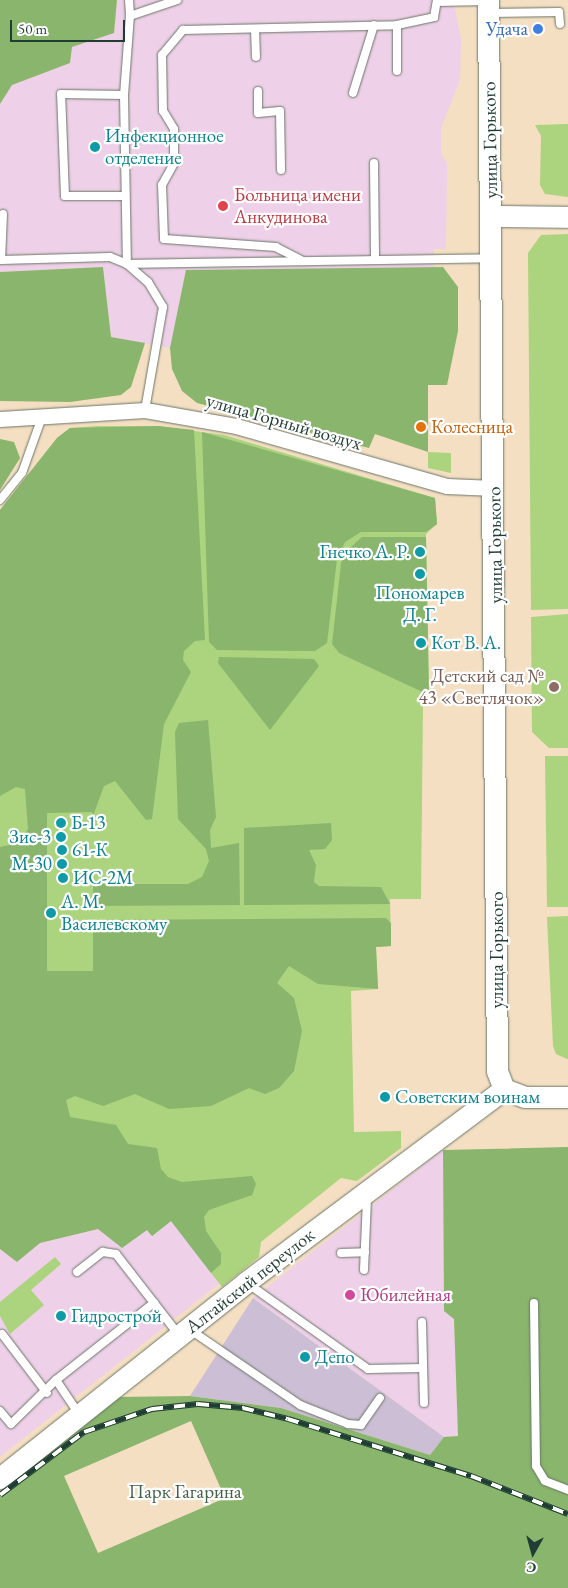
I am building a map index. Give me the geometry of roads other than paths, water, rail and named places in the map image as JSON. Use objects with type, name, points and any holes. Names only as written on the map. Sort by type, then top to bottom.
[{"type":"main road","name":"улица Горького","points":[[488,5],[494,488],[497,1071],[504,1089]]},
{"type":"main road","points":[[491,216],[568,217]]},
{"type":"main road","points":[[504,1089],[525,1097],[568,1097]]},
{"type":"main road","name":"Алтайский переулок","points":[[0,1478],[246,1282],[504,1089]]},
{"type":"street","name":"улица Горный воздух","points":[[0,419],[42,418],[145,410],[236,426],[455,488],[494,488]]},
{"type":"lane","points":[[127,264],[124,196],[124,95],[130,16],[129,0]]},
{"type":"lane","points":[[130,16],[177,0]]},
{"type":"lane","points":[[304,261],[276,247],[164,239],[162,185],[174,163],[174,129],[162,111],[162,55],[183,30],[397,25],[434,18],[437,1],[559,12],[560,24]]},
{"type":"lane","points":[[353,93],[374,25]]},
{"type":"lane","points":[[397,25],[397,71]]},
{"type":"lane","points":[[255,29],[256,58]]},
{"type":"lane","points":[[258,91],[258,113],[280,111],[281,170]]},
{"type":"lane","points":[[124,95],[61,94],[65,196],[124,196]]},
{"type":"lane","points":[[374,163],[375,260]]},
{"type":"lane","points":[[3,214],[1,260],[110,257],[127,264],[148,282],[163,307],[145,410]]},
{"type":"lane","points":[[127,264],[491,258]]},
{"type":"lane","points":[[0,500],[22,473],[42,418]]},
{"type":"lane","points":[[364,1270],[367,1191]]},
{"type":"lane","points":[[77,1272],[103,1252],[116,1254],[154,1303],[183,1332],[300,1405],[348,1424],[361,1425],[380,1398]]},
{"type":"lane","points":[[341,1253],[365,1252]]},
{"type":"lane","points":[[246,1282],[368,1370],[423,1368]]},
{"type":"lane","points":[[0,1411],[11,1424],[47,1393],[56,1380],[154,1303]]},
{"type":"lane","points":[[534,1303],[536,1466],[545,1481],[568,1490]]},
{"type":"lane","points":[[422,1322],[424,1403]]},
{"type":"lane","points":[[2,1334],[47,1393]]},
{"type":"lane","points":[[56,1380],[79,1415]]},
{"type":"railway","points":[[0,1495],[84,1432],[152,1409],[198,1404],[243,1408],[288,1419],[471,1476],[568,1514]]},
{"type":"place","name":"Удача","points":[[538,29]]},
{"type":"place","name":"Инфекционное отделение","points":[[95,147]]},
{"type":"place","name":"Больница имени Анкудинова","points":[[223,206]]},
{"type":"place","name":"Колесница","points":[[421,427]]},
{"type":"place","name":"Гнечко А. Р.","points":[[420,552]]},
{"type":"place","name":"Пономарев Д. Г.","points":[[420,574]]},
{"type":"place","name":"Кот В. А.","points":[[421,643]]},
{"type":"place","name":"Детский сад № 43 «Светлячок»","points":[[554,687]]},
{"type":"place","name":"Б-13","points":[[61,823]]},
{"type":"place","name":"Зис-3","points":[[61,837]]},
{"type":"place","name":"61-К","points":[[62,850]]},
{"type":"place","name":"М-30","points":[[62,864]]},
{"type":"place","name":"ИС-2М","points":[[63,878]]},
{"type":"place","name":"А. М. Василевскому","points":[[51,913]]},
{"type":"place","name":"Советским воинам","points":[[385,1097]]},
{"type":"place","name":"Юбилейная","points":[[350,1295]]},
{"type":"place","name":"Гидрострой","points":[[61,1316]]},
{"type":"place","name":"Депо","points":[[305,1357]]},
{"type":"park label","name":"Парк Гагарина","points":[[185,1492]]}]
